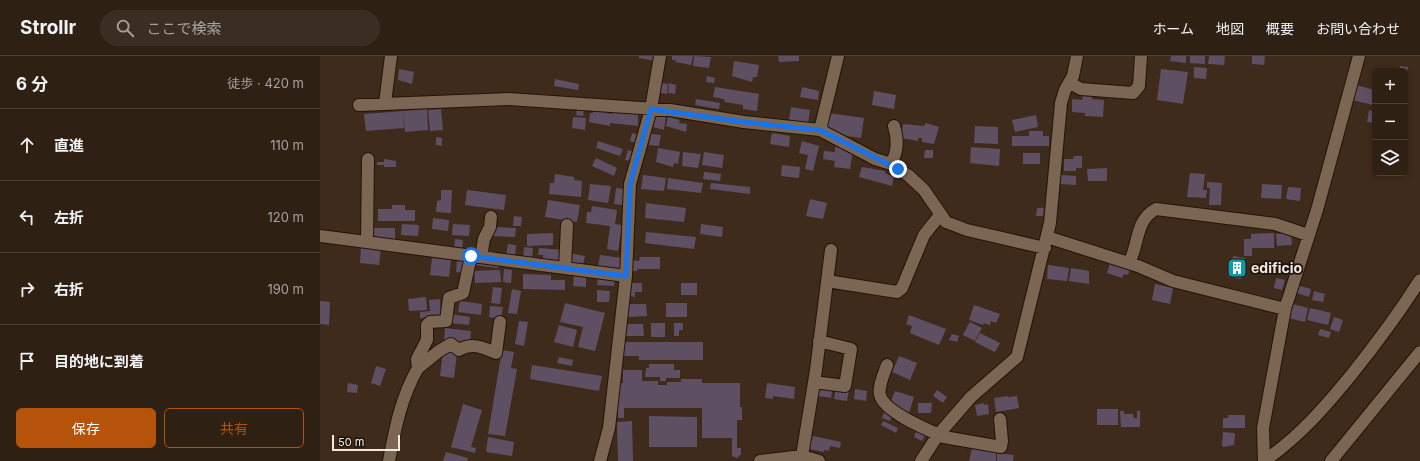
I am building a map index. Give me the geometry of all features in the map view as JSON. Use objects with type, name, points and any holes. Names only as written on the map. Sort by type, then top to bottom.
[{"type":"street","points":[[385,103],[391,56]]},
{"type":"street","points":[[600,461],[608,428],[626,276],[630,184],[651,109],[660,56]]},
{"type":"street","points":[[820,130],[838,56]]},
{"type":"street","points":[[921,461],[938,435],[971,397],[1017,357],[1046,243],[1063,96],[1076,68],[1077,56]]},
{"type":"street","points":[[1070,83],[1081,89],[1133,93],[1140,86],[1141,56]]},
{"type":"street","points":[[1264,461],[1262,428],[1285,309],[1317,210],[1359,56]]},
{"type":"street","points":[[359,105],[509,98],[651,109],[744,122],[820,130],[875,159],[891,164],[917,182],[946,222],[967,230],[1046,243],[1129,263],[1173,281],[1285,309]]},
{"type":"street","points":[[891,164],[896,156],[898,141],[894,126]]},
{"type":"street","points":[[367,241],[368,159]]},
{"type":"street","points":[[1129,263],[1141,224],[1146,216],[1156,210],[1275,224],[1308,235]]},
{"type":"street","points":[[827,281],[896,292],[902,288],[924,235],[940,215]]},
{"type":"street","points":[[418,368],[417,360],[427,340],[427,325],[430,322],[446,321],[449,298],[463,293],[476,256],[490,227],[491,217]]},
{"type":"street","points":[[565,268],[567,225]]},
{"type":"street","points":[[320,236],[626,276]]},
{"type":"street","points":[[802,456],[814,382],[831,250]]},
{"type":"street","points":[[1264,461],[1294,439],[1323,409],[1366,357],[1420,280]]},
{"type":"street","points":[[389,461],[398,419],[409,384],[418,368],[443,348],[451,344],[460,350],[469,345],[480,347],[496,353],[500,322]]},
{"type":"street","points":[[814,382],[845,386],[851,349],[819,342]]},
{"type":"street","points":[[1331,461],[1420,352]]},
{"type":"street","points":[[887,365],[881,382],[880,394],[883,403],[911,422],[944,438],[1001,447],[1002,441],[1000,419]]},
{"type":"street","points":[[760,461],[802,456],[819,461]]},
{"type":"building","points":[[639,56],[657,56],[656,61],[639,58]]},
{"type":"building","points":[[672,56],[693,56],[691,65],[675,62],[676,60],[672,60]]},
{"type":"building","points":[[694,56],[711,57],[709,68],[693,66]]},
{"type":"building","points":[[778,56],[799,56],[799,61],[779,62]]},
{"type":"building","points":[[1171,56],[1186,56],[1186,63],[1170,61]]},
{"type":"building","points":[[1190,56],[1205,56],[1205,64],[1190,63]]},
{"type":"building","points":[[1209,56],[1225,56],[1224,65],[1208,64]]},
{"type":"building","points":[[1252,56],[1265,56],[1264,65],[1252,64]]},
{"type":"building","points":[[734,61],[759,65],[757,77],[753,77],[752,82],[732,76]]},
{"type":"building","points":[[1400,66],[1408,67],[1408,68],[1400,68]]},
{"type":"building","points":[[1194,67],[1207,68],[1206,79],[1194,78]]},
{"type":"building","points":[[399,69],[414,72],[412,84],[398,80]]},
{"type":"building","points":[[1161,69],[1188,72],[1183,104],[1157,100]]},
{"type":"building","points":[[707,76],[715,78],[714,83],[706,82]]},
{"type":"building","points":[[555,79],[579,84],[578,90],[554,86]]},
{"type":"building","points":[[662,83],[668,84],[667,94],[660,93]]},
{"type":"building","points":[[669,83],[676,85],[675,94],[668,93]]},
{"type":"building","points":[[1356,85],[1372,89],[1372,105],[1352,100]]},
{"type":"building","points":[[715,87],[759,94],[757,111],[743,109],[743,105],[725,102],[724,99],[713,97]]},
{"type":"building","points":[[802,87],[819,91],[818,100],[800,97]]},
{"type":"building","points":[[874,91],[896,95],[894,109],[872,105]]},
{"type":"building","points":[[1083,96],[1092,96],[1092,99],[1104,100],[1103,117],[1085,116],[1085,113],[1072,112],[1072,99],[1082,100]]},
{"type":"building","points":[[696,99],[720,103],[719,109],[695,105]]},
{"type":"building","points":[[791,107],[810,110],[808,123],[789,120]]},
{"type":"building","points":[[577,108],[584,109],[583,116],[576,115]]},
{"type":"building","points":[[427,109],[428,130],[405,132],[403,111]]},
{"type":"building","points":[[441,109],[443,130],[430,131],[428,110]]},
{"type":"building","points":[[593,109],[606,110],[606,113],[612,114],[612,112],[638,114],[638,126],[610,123],[610,126],[589,122],[590,113],[593,113]]},
{"type":"building","points":[[1369,110],[1372,111],[1372,123],[1367,122]]},
{"type":"building","points":[[403,111],[404,128],[366,131],[364,114]]},
{"type":"building","points":[[828,113],[864,118],[861,138],[833,134],[834,129],[826,128]]},
{"type":"building","points":[[656,115],[666,116],[664,130],[653,127]]},
{"type":"building","points":[[1036,115],[1038,127],[1015,132],[1012,120]]},
{"type":"building","points":[[573,117],[586,118],[585,130],[572,128]]},
{"type":"building","points":[[668,117],[680,120],[679,123],[687,124],[686,132],[666,126]]},
{"type":"building","points":[[926,123],[939,127],[934,144],[922,142],[922,138],[918,138],[918,141],[901,138],[903,124],[924,126]]},
{"type":"building","points":[[975,126],[998,127],[998,144],[974,143]]},
{"type":"building","points":[[1029,131],[1043,131],[1043,136],[1049,136],[1049,146],[1012,146],[1012,136],[1029,136]]},
{"type":"building","points":[[632,133],[638,135],[636,143],[630,141]]},
{"type":"building","points":[[772,133],[790,136],[789,147],[770,144]]},
{"type":"building","points":[[651,134],[661,135],[659,146],[649,145]]},
{"type":"building","points":[[436,137],[442,138],[442,146],[436,145]]},
{"type":"building","points":[[598,141],[623,149],[620,156],[596,148]]},
{"type":"building","points":[[802,141],[819,146],[813,171],[805,169],[808,155],[799,153]]},
{"type":"building","points":[[835,147],[853,149],[850,169],[834,167],[835,161],[823,159],[824,151],[835,152]]},
{"type":"building","points":[[971,147],[1000,149],[999,166],[970,163]]},
{"type":"building","points":[[658,148],[680,152],[678,164],[674,163],[673,167],[656,162]]},
{"type":"building","points":[[628,150],[634,152],[631,161],[625,160]]},
{"type":"building","points":[[925,150],[933,150],[933,158],[924,158]]},
{"type":"building","points":[[683,152],[701,154],[698,168],[682,166]]},
{"type":"building","points":[[704,152],[724,155],[722,168],[702,165]]},
{"type":"building","points":[[1023,153],[1040,153],[1040,164],[1023,164]]},
{"type":"building","points":[[1074,156],[1082,156],[1082,168],[1076,168],[1076,171],[1064,171],[1064,159],[1073,159]]},
{"type":"building","points":[[596,158],[617,168],[614,176],[592,166]]},
{"type":"building","points":[[384,159],[396,161],[396,167],[384,167],[384,165],[377,165],[377,162],[384,162]]},
{"type":"building","points":[[782,165],[800,167],[799,178],[781,176]]},
{"type":"building","points":[[862,167],[885,171],[885,173],[894,177],[892,186],[859,177]]},
{"type":"building","points":[[1107,168],[1107,181],[1088,181],[1087,169]]},
{"type":"building","points":[[704,172],[721,174],[720,181],[703,179]]},
{"type":"building","points":[[1190,173],[1205,174],[1203,190],[1207,190],[1206,198],[1187,197]]},
{"type":"building","points":[[555,174],[574,177],[574,180],[582,181],[581,197],[549,194],[550,183],[554,183]]},
{"type":"building","points":[[643,175],[666,178],[664,191],[641,189]]},
{"type":"building","points":[[1060,175],[1076,176],[1076,185],[1060,184]]},
{"type":"building","points":[[668,178],[703,183],[701,193],[667,189]]},
{"type":"building","points":[[1207,182],[1222,183],[1221,205],[1209,205],[1210,188],[1207,188]]},
{"type":"building","points":[[711,183],[750,187],[750,194],[710,189]]},
{"type":"building","points":[[590,184],[611,186],[608,203],[588,200]]},
{"type":"building","points":[[1262,184],[1282,185],[1281,199],[1261,198]]},
{"type":"building","points":[[1288,187],[1301,188],[1300,201],[1286,199]]},
{"type":"building","points":[[616,188],[625,189],[623,205],[614,204]]},
{"type":"building","points":[[441,190],[452,190],[451,213],[436,212],[437,201],[441,200]]},
{"type":"building","points":[[467,190],[506,195],[504,210],[465,205]]},
{"type":"building","points":[[810,199],[827,203],[823,219],[806,216]]},
{"type":"building","points":[[548,200],[580,205],[577,222],[545,217]]},
{"type":"building","points":[[646,203],[686,208],[684,222],[645,218]]},
{"type":"building","points":[[392,205],[405,205],[405,210],[415,210],[415,221],[378,221],[378,209],[392,209]]},
{"type":"building","points":[[592,206],[617,210],[615,224],[622,225],[618,251],[607,249],[610,226],[586,223],[587,212],[591,212]]},
{"type":"building","points":[[1037,208],[1044,208],[1043,216],[1036,216]]},
{"type":"building","points":[[514,216],[522,217],[521,226],[513,226]]},
{"type":"building","points":[[433,218],[449,220],[448,231],[432,229]]},
{"type":"building","points":[[402,224],[419,225],[418,236],[401,235]]},
{"type":"building","points":[[453,224],[470,225],[469,236],[452,235]]},
{"type":"building","points":[[701,224],[723,227],[722,237],[700,234]]},
{"type":"building","points":[[493,227],[516,228],[515,237],[493,236]]},
{"type":"building","points":[[371,228],[395,228],[395,240],[371,239]]},
{"type":"building","points":[[646,232],[696,237],[694,249],[645,243]]},
{"type":"building","points":[[553,233],[553,245],[527,246],[527,234]]},
{"type":"building","points":[[1274,233],[1274,248],[1252,248],[1252,256],[1244,256],[1244,239],[1251,239],[1251,234]]},
{"type":"building","points":[[1291,233],[1292,245],[1277,246],[1276,234]]},
{"type":"building","points":[[455,239],[463,240],[462,249],[454,248]]},
{"type":"building","points":[[508,244],[516,245],[515,257],[506,256]]},
{"type":"building","points":[[361,247],[381,248],[379,265],[360,263]]},
{"type":"building","points":[[524,247],[533,248],[532,259],[523,259]]},
{"type":"building","points":[[539,248],[562,250],[561,265],[553,264],[553,259],[543,259],[543,255],[538,255]]},
{"type":"building","points":[[569,253],[585,256],[583,264],[568,262]]},
{"type":"building","points":[[600,255],[622,258],[621,270],[598,267]]},
{"type":"building","name":"edificio","points":[[1233,256],[1245,258],[1241,279],[1228,277]]},
{"type":"building","points":[[640,257],[660,257],[660,269],[637,269],[637,271],[631,271],[631,260],[639,261]]},
{"type":"building","points":[[432,258],[451,260],[449,277],[430,275]]},
{"type":"building","points":[[457,260],[466,261],[464,273],[456,272]]},
{"type":"building","points":[[476,260],[499,263],[498,268],[475,265]]},
{"type":"building","points":[[1110,263],[1130,269],[1128,275],[1124,274],[1122,278],[1107,273]]},
{"type":"building","points":[[1048,265],[1069,268],[1067,281],[1047,279]]},
{"type":"building","points":[[1071,268],[1089,271],[1089,284],[1069,281]]},
{"type":"building","points":[[504,269],[512,270],[511,283],[503,282]]},
{"type":"building","points":[[500,270],[501,282],[475,283],[474,271]]},
{"type":"building","points":[[523,274],[551,275],[551,280],[565,280],[565,290],[523,289]]},
{"type":"building","points":[[574,275],[586,275],[586,287],[573,286]]},
{"type":"building","points":[[598,277],[615,278],[614,286],[597,285]]},
{"type":"building","points":[[1276,278],[1285,280],[1282,290],[1274,288]]},
{"type":"building","points":[[629,283],[642,283],[642,292],[635,292],[635,297],[629,296]]},
{"type":"building","points":[[681,283],[697,283],[697,295],[681,295]]},
{"type":"building","points":[[1155,284],[1173,288],[1170,304],[1152,300]]},
{"type":"building","points":[[1296,285],[1311,289],[1309,297],[1294,292]]},
{"type":"building","points":[[493,287],[502,288],[500,304],[491,303]]},
{"type":"building","points":[[512,289],[521,291],[517,314],[508,313]]},
{"type":"building","points":[[597,290],[610,291],[609,302],[597,302]]},
{"type":"building","points":[[1314,291],[1325,294],[1323,302],[1312,300]]},
{"type":"building","points":[[426,297],[427,310],[409,311],[408,299]]},
{"type":"building","points":[[440,299],[441,317],[420,318],[420,312],[430,311],[429,300]]},
{"type":"building","points":[[320,301],[330,302],[329,325],[320,324]]},
{"type":"building","points":[[460,301],[482,304],[481,315],[458,312]]},
{"type":"building","points":[[565,303],[605,313],[595,351],[578,347],[583,327],[560,322]]},
{"type":"building","points":[[666,303],[687,303],[687,317],[666,317]]},
{"type":"building","points":[[627,304],[646,304],[647,316],[627,317]]},
{"type":"building","points":[[1293,304],[1308,308],[1305,322],[1289,318]]},
{"type":"building","points":[[974,305],[1000,314],[996,323],[991,321],[990,325],[984,323],[983,325],[969,320]]},
{"type":"building","points":[[490,306],[503,307],[501,319],[489,317]]},
{"type":"building","points":[[1310,308],[1331,313],[1328,325],[1307,320]]},
{"type":"building","points":[[450,314],[470,317],[469,325],[449,323]]},
{"type":"building","points":[[909,315],[946,329],[939,345],[910,333],[912,326],[906,324]]},
{"type":"building","points":[[1334,317],[1343,320],[1339,332],[1330,329]]},
{"type":"building","points":[[519,321],[528,322],[524,346],[515,344]]},
{"type":"building","points":[[970,322],[982,328],[979,333],[967,327]]},
{"type":"building","points":[[651,323],[665,323],[665,337],[651,337]]},
{"type":"building","points":[[674,323],[683,323],[683,330],[679,330],[679,336],[674,336]]},
{"type":"building","points":[[624,324],[643,324],[644,336],[624,336]]},
{"type":"building","points":[[559,325],[577,330],[573,347],[554,342]]},
{"type":"building","points":[[967,327],[979,333],[975,341],[963,335]]},
{"type":"building","points":[[445,328],[471,331],[470,343],[444,341]]},
{"type":"building","points":[[1320,329],[1331,332],[1329,338],[1318,335]]},
{"type":"building","points":[[980,333],[1000,343],[995,352],[975,342]]},
{"type":"building","points":[[952,334],[959,336],[957,342],[949,340]]},
{"type":"building","points":[[623,342],[703,342],[703,360],[639,360],[639,356],[623,356]]},
{"type":"building","points":[[502,350],[514,352],[511,368],[517,369],[505,436],[488,434]]},
{"type":"building","points":[[443,351],[457,353],[454,378],[440,376]]},
{"type":"building","points":[[899,356],[917,363],[910,380],[892,372]]},
{"type":"building","points":[[559,357],[573,360],[572,366],[557,363]]},
{"type":"building","points":[[649,364],[674,364],[674,370],[680,370],[680,378],[666,378],[666,381],[660,381],[660,377],[645,377],[646,368],[649,368]]},
{"type":"building","points":[[532,365],[602,376],[599,391],[530,379]]},
{"type":"building","points":[[376,366],[386,369],[380,386],[371,383]]},
{"type":"building","points":[[623,370],[642,370],[642,381],[658,381],[658,385],[667,385],[667,382],[681,382],[681,379],[702,379],[702,383],[740,383],[740,407],[742,407],[742,420],[737,420],[737,448],[741,448],[741,454],[737,458],[732,456],[732,438],[702,438],[702,408],[624,408],[624,418],[618,418],[618,383],[623,383]]},
{"type":"building","points":[[348,383],[358,385],[357,393],[347,392]]},
{"type":"building","points":[[767,383],[795,387],[794,399],[773,396],[773,399],[765,398]]},
{"type":"building","points":[[820,384],[833,386],[831,398],[818,396]]},
{"type":"building","points":[[836,387],[849,390],[847,401],[834,399]]},
{"type":"building","points":[[855,389],[867,391],[866,401],[854,399]]},
{"type":"building","points":[[937,390],[947,397],[943,403],[933,396]]},
{"type":"building","points":[[895,391],[914,397],[909,413],[889,406]]},
{"type":"building","points":[[1017,396],[1019,408],[996,412],[994,398]]},
{"type":"building","points":[[918,403],[932,403],[931,413],[918,413]]},
{"type":"building","points":[[984,403],[984,405],[988,404],[989,414],[977,416],[975,405]]},
{"type":"building","points":[[463,404],[482,410],[471,447],[476,448],[475,453],[451,447]]},
{"type":"building","points":[[1097,409],[1118,409],[1118,425],[1097,425]]},
{"type":"building","points":[[885,410],[893,412],[890,421],[882,418]]},
{"type":"building","points":[[1120,411],[1124,411],[1124,414],[1133,414],[1134,418],[1137,418],[1137,411],[1140,411],[1140,427],[1121,427]]},
{"type":"building","points":[[1228,415],[1245,415],[1245,428],[1223,428],[1223,418],[1228,418]]},
{"type":"building","points":[[649,416],[697,417],[697,447],[649,447]]},
{"type":"building","points":[[632,421],[633,461],[618,461],[617,422]]},
{"type":"building","points":[[883,421],[898,428],[896,433],[881,425]]},
{"type":"building","points":[[917,430],[926,434],[922,441],[914,437]]},
{"type":"building","points":[[1223,432],[1235,433],[1234,445],[1223,447]]},
{"type":"building","points":[[813,436],[841,442],[840,448],[830,446],[829,451],[824,450],[824,452],[805,448],[807,439],[812,440]]},
{"type":"building","points":[[488,437],[514,442],[512,456],[486,452]]},
{"type":"building","points":[[972,448],[996,451],[996,461],[969,461]]},
{"type":"building","points":[[446,452],[468,458],[467,461],[443,461]]},
{"type":"building","points":[[997,453],[1014,455],[1013,461],[997,461]]},
{"type":"place","name":"edificio","points":[[1237,268]]},
{"type":"route","points":[[471,256],[626,276],[630,184],[651,109],[670,110],[744,122],[820,130],[875,159],[891,164],[898,169]]}]
